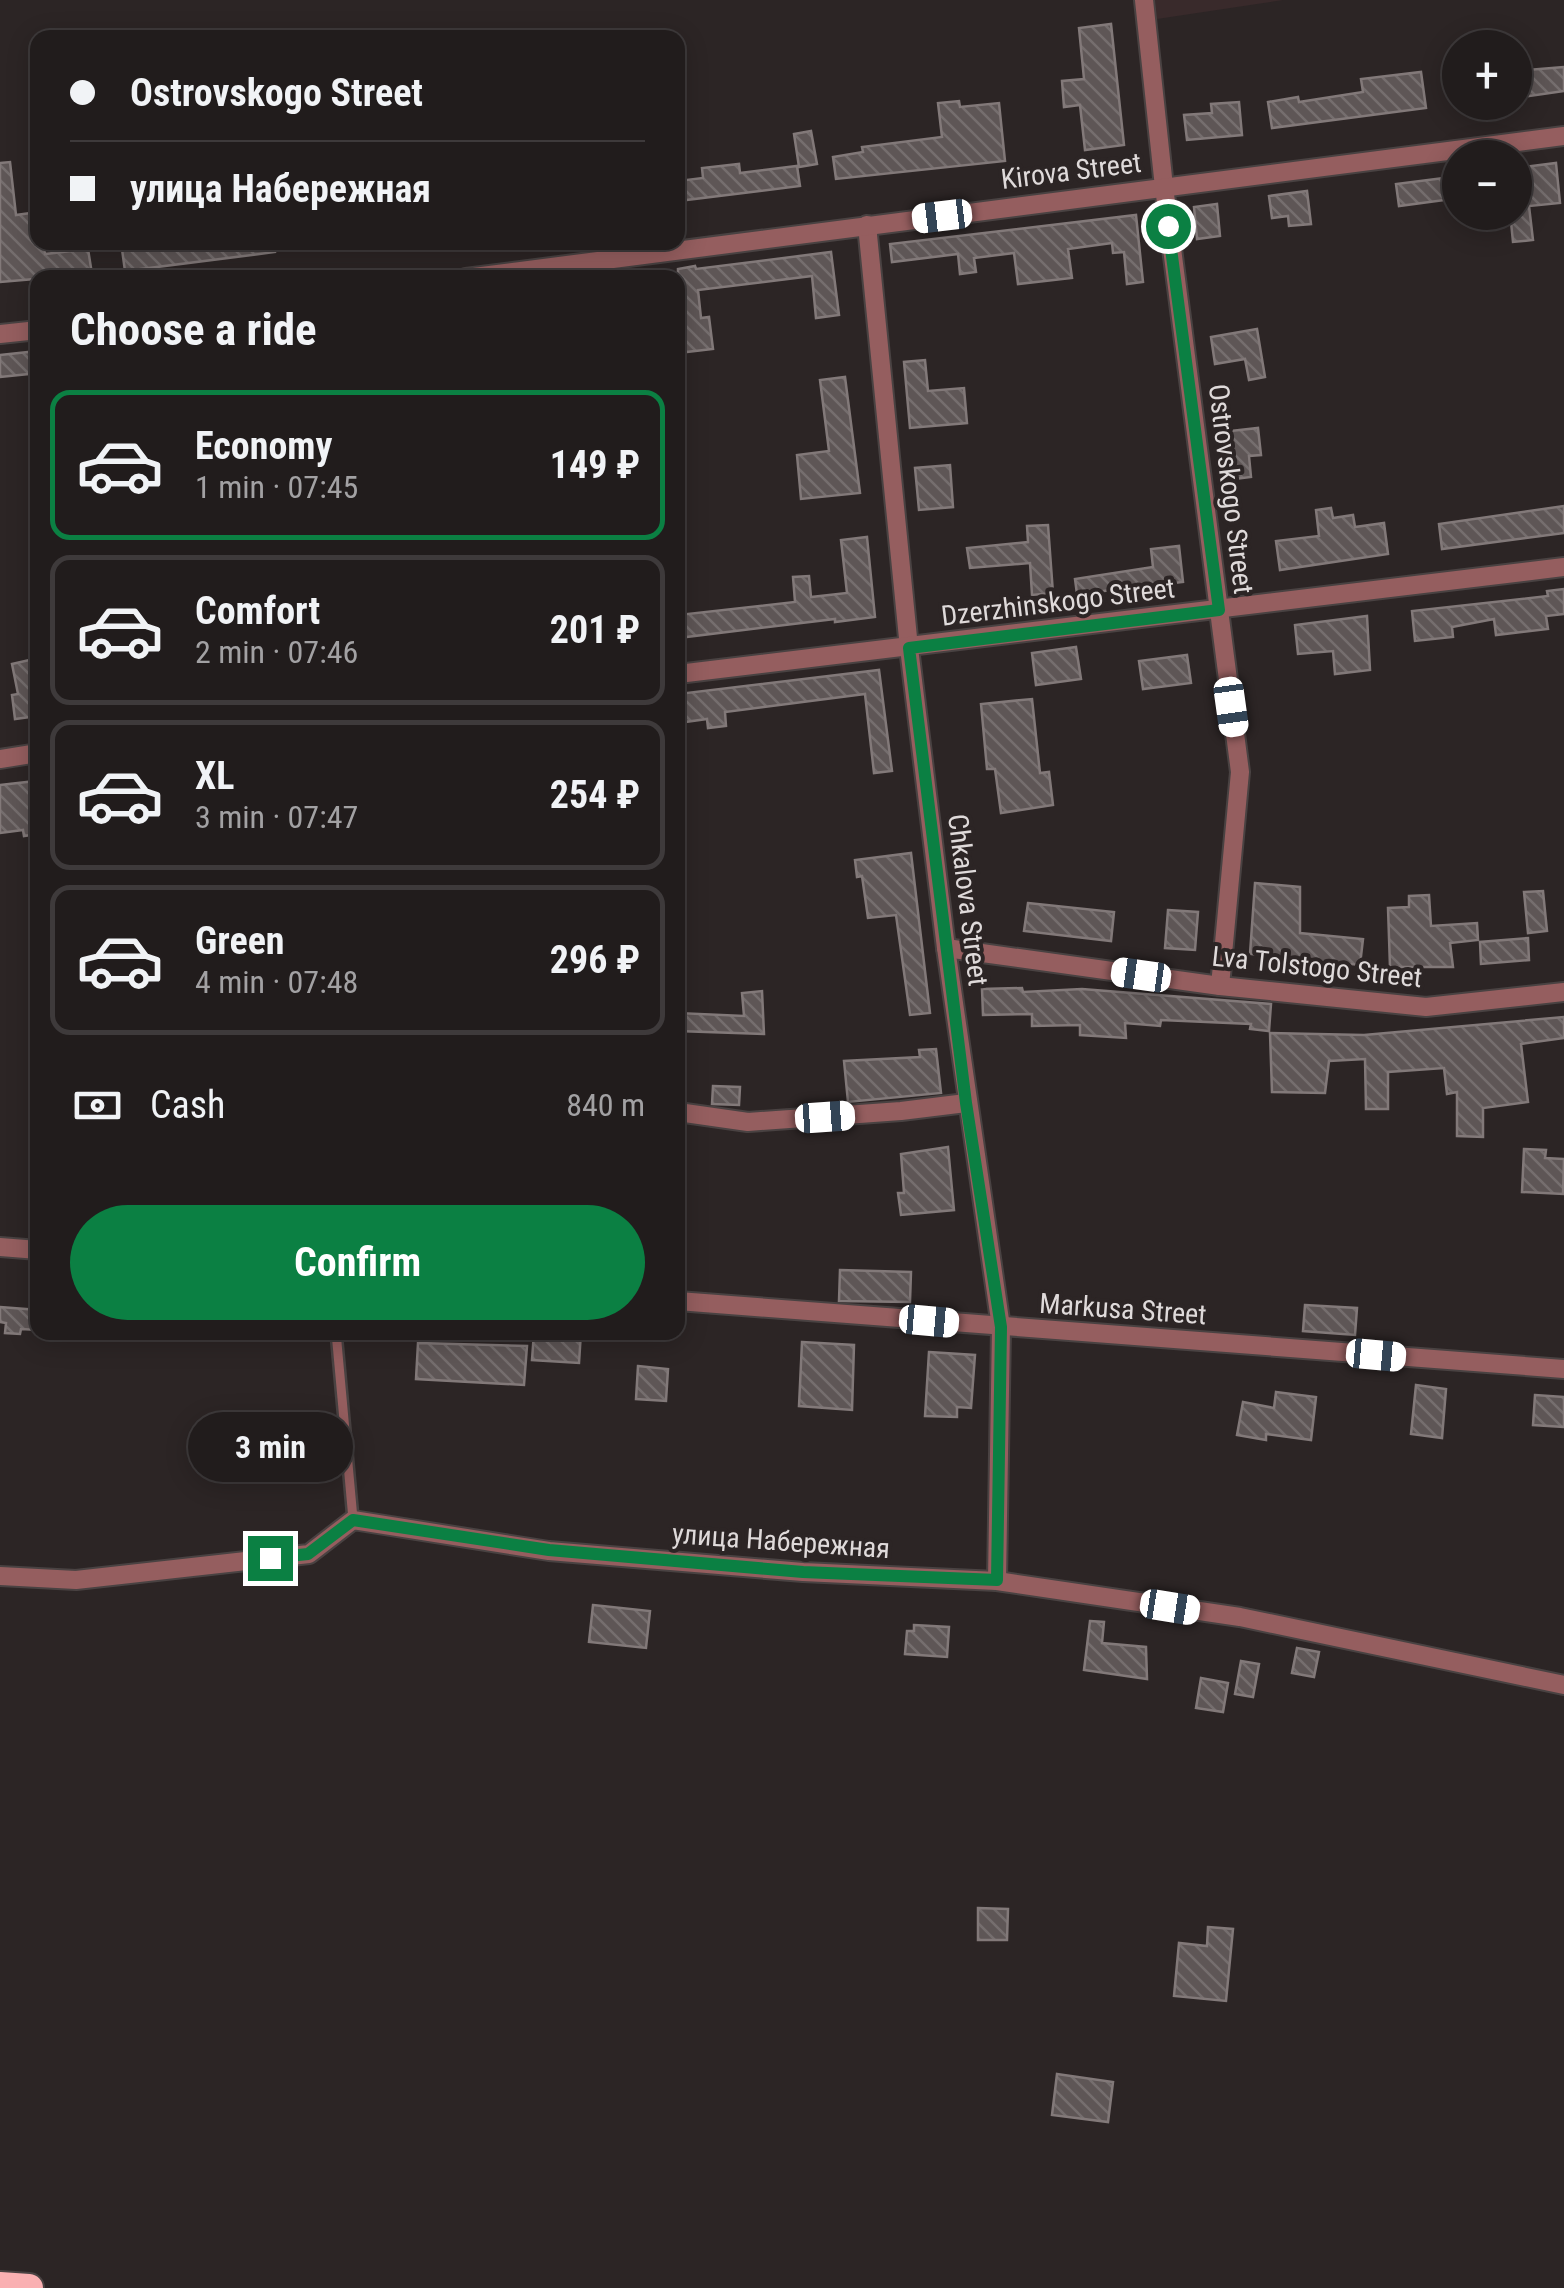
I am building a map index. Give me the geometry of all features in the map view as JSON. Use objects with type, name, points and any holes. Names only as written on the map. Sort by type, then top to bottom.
[{"type":"highway","points":[[0,2286],[29,2288]]},
{"type":"street","name":"Ostrovskogo Street","points":[[1144,0],[1164,187],[1240,772],[1220,986]]},
{"type":"street","name":"Kirova Street","points":[[685,249],[1564,136]]},
{"type":"street","name":"Chkalova Street","points":[[868,225],[909,648],[966,1103],[1001,1327],[997,1580]]},
{"type":"street","name":"Kirova Street","points":[[527,270],[678,250]]},
{"type":"street","points":[[0,334],[30,331]]},
{"type":"street","name":"Dzerzhinskogo Street","points":[[685,673],[1564,567]]},
{"type":"street","points":[[0,758],[30,754]]},
{"type":"street","name":"Lva Tolstogo Street","points":[[946,948],[1220,986],[1426,1007],[1564,992]]},
{"type":"street","points":[[685,1113],[748,1122],[901,1112],[966,1103]]},
{"type":"street","points":[[0,1247],[30,1249]]},
{"type":"street","name":"Markusa Street","points":[[685,1302],[1564,1369]]},
{"type":"street","points":[[0,1576],[76,1580],[308,1554],[353,1520]]},
{"type":"street","name":"улица Набережная","points":[[353,1520],[549,1550],[803,1572],[997,1580],[1240,1617],[1564,1685]]},
{"type":"lane","points":[[337,1340],[353,1520]]},
{"type":"shaded area","points":[[1155,0],[1283,0],[1157,19]]},
{"type":"building","points":[[1111,24],[1124,145],[1085,150],[1080,105],[1064,107],[1062,81],[1084,79],[1079,28]]},
{"type":"building","points":[[1564,67],[1564,91],[1532,96],[1532,70]]},
{"type":"building","points":[[1421,72],[1426,108],[1272,128],[1268,102],[1298,97],[1299,102],[1363,92],[1361,79]]},
{"type":"building","points":[[959,101],[960,107],[999,103],[1005,161],[836,179],[833,157],[863,152],[862,147],[942,137],[938,103]]},
{"type":"building","points":[[1239,102],[1242,135],[1187,140],[1184,115],[1212,113],[1211,104]]},
{"type":"building","points":[[811,131],[817,164],[799,167],[794,134]]},
{"type":"building","points":[[10,162],[16,215],[30,213],[30,250],[45,250],[45,254],[88,250],[91,270],[30,270],[30,279],[0,282],[0,163]]},
{"type":"building","points":[[1556,163],[1560,203],[1532,206],[1532,166]]},
{"type":"building","points":[[739,164],[740,173],[797,166],[800,186],[685,200],[685,180],[703,178],[702,168]]},
{"type":"building","points":[[1442,178],[1442,200],[1399,206],[1396,184]]},
{"type":"building","points":[[1307,191],[1311,224],[1289,226],[1288,216],[1272,218],[1269,196]]},
{"type":"building","points":[[1217,204],[1220,236],[1197,239],[1194,207]]},
{"type":"building","points":[[1136,215],[1143,282],[1127,284],[1124,252],[1113,253],[1112,243],[1068,249],[1072,278],[1018,284],[1014,253],[974,258],[976,272],[960,274],[958,254],[892,262],[890,244]]},
{"type":"building","points":[[1512,230],[1532,230],[1533,240],[1513,242]]},
{"type":"building","points":[[122,250],[275,250],[275,252],[125,270]]},
{"type":"building","points":[[831,252],[839,315],[816,318],[812,276],[698,290],[701,318],[709,317],[713,349],[686,352],[685,270],[678,269]]},
{"type":"building","points":[[1257,329],[1265,377],[1249,380],[1245,359],[1215,364],[1211,337]]},
{"type":"building","points":[[30,352],[30,374],[0,377],[0,355]]},
{"type":"building","points":[[925,360],[928,391],[964,388],[967,423],[910,428],[904,362]]},
{"type":"building","points":[[845,377],[860,493],[801,499],[797,455],[829,451],[820,380]]},
{"type":"building","points":[[1258,428],[1261,455],[1249,456],[1251,477],[1226,480],[1221,432]]},
{"type":"building","points":[[950,465],[953,507],[919,510],[915,468]]},
{"type":"building","points":[[1564,506],[1564,533],[1442,549],[1439,524]]},
{"type":"building","points":[[1331,508],[1333,518],[1353,515],[1355,527],[1384,523],[1388,554],[1280,570],[1276,541],[1319,536],[1316,510]]},
{"type":"building","points":[[1048,525],[1053,593],[1032,595],[1030,563],[970,568],[967,548],[1028,542],[1027,526]]},
{"type":"building","points":[[867,537],[875,617],[685,637],[685,614],[795,602],[793,577],[809,576],[811,597],[847,593],[841,540]]},
{"type":"building","points":[[1179,546],[1183,582],[1077,594],[1075,579],[1153,567],[1151,549]]},
{"type":"building","points":[[1564,589],[1564,614],[1546,616],[1548,629],[1496,635],[1494,619],[1452,627],[1453,637],[1415,641],[1412,611],[1548,596],[1547,591]]},
{"type":"building","points":[[1367,616],[1370,670],[1335,674],[1333,651],[1298,654],[1295,625]]},
{"type":"building","points":[[1076,647],[1081,679],[1036,685],[1032,653]]},
{"type":"building","points":[[1187,655],[1191,683],[1143,689],[1139,661]]},
{"type":"building","points":[[30,660],[30,717],[15,719],[12,695],[18,694],[12,664]]},
{"type":"building","points":[[879,670],[892,771],[874,773],[865,694],[725,712],[726,726],[708,728],[707,719],[685,722],[685,693]]},
{"type":"building","points":[[1032,699],[1040,773],[1049,772],[1053,805],[1001,813],[995,769],[987,769],[981,704]]},
{"type":"building","points":[[30,782],[30,835],[24,836],[23,830],[0,833],[0,785]]},
{"type":"building","points":[[911,853],[930,1013],[910,1015],[896,915],[868,918],[862,876],[857,877],[855,860]]},
{"type":"building","points":[[1255,883],[1300,887],[1300,933],[1363,939],[1360,965],[1250,954]]},
{"type":"building","points":[[1543,891],[1547,931],[1528,933],[1524,892]]},
{"type":"building","points":[[1429,895],[1431,926],[1477,923],[1478,940],[1450,943],[1453,967],[1390,967],[1388,908],[1409,907],[1409,896]]},
{"type":"building","points":[[1028,903],[1114,912],[1111,941],[1024,931]]},
{"type":"building","points":[[1168,910],[1198,912],[1195,950],[1165,948]]},
{"type":"building","points":[[1528,938],[1529,960],[1481,964],[1480,942]]},
{"type":"building","points":[[1022,988],[1023,992],[1082,989],[1271,1004],[1269,1031],[1250,1029],[1251,1024],[1161,1020],[1160,1026],[1125,1023],[1126,1038],[1080,1035],[1080,1025],[1032,1026],[1032,1014],[983,1015],[982,989]]},
{"type":"building","points":[[762,991],[764,1034],[685,1031],[685,1013],[744,1016],[742,993]]},
{"type":"building","points":[[1564,1017],[1564,1038],[1521,1044],[1528,1102],[1483,1108],[1483,1137],[1457,1136],[1457,1092],[1447,1094],[1444,1068],[1388,1072],[1388,1109],[1366,1109],[1365,1059],[1329,1061],[1325,1093],[1272,1092],[1270,1033],[1364,1035]]},
{"type":"building","points":[[936,1049],[941,1093],[848,1102],[844,1061],[920,1057],[919,1050]]},
{"type":"building","points":[[713,1086],[740,1087],[739,1105],[712,1104]]},
{"type":"building","points":[[948,1147],[954,1210],[901,1215],[901,1154]]},
{"type":"building","points":[[1524,1149],[1546,1150],[1545,1158],[1564,1159],[1563,1194],[1522,1192]]},
{"type":"building","points":[[840,1270],[911,1272],[910,1302],[839,1301]]},
{"type":"building","points":[[1305,1305],[1357,1308],[1355,1335],[1303,1331]]},
{"type":"building","points":[[0,1307],[30,1309],[30,1330],[21,1329],[20,1334],[5,1333],[6,1323],[0,1322]]},
{"type":"building","points":[[533,1340],[580,1340],[579,1363],[532,1360]]},
{"type":"building","points":[[802,1342],[854,1345],[852,1410],[799,1406]]},
{"type":"building","points":[[418,1343],[527,1346],[524,1385],[416,1379]]},
{"type":"building","points":[[929,1352],[975,1355],[971,1408],[957,1407],[957,1417],[925,1416]]},
{"type":"building","points":[[638,1366],[668,1369],[666,1401],[636,1399]]},
{"type":"building","points":[[1416,1385],[1446,1389],[1442,1438],[1411,1434]]},
{"type":"building","points":[[1276,1392],[1316,1397],[1311,1440],[1266,1434],[1266,1440],[1237,1435],[1243,1402],[1274,1408]]},
{"type":"building","points":[[1535,1395],[1564,1397],[1564,1427],[1533,1425]]},
{"type":"building","points":[[593,1605],[650,1611],[646,1648],[589,1642]]},
{"type":"building","points":[[1090,1621],[1104,1622],[1102,1643],[1146,1647],[1147,1679],[1084,1670]]},
{"type":"building","points":[[914,1625],[949,1627],[947,1657],[905,1654],[907,1631],[914,1631]]},
{"type":"building","points":[[1297,1648],[1319,1652],[1314,1677],[1292,1673]]},
{"type":"building","points":[[1241,1661],[1259,1664],[1253,1697],[1235,1694]]},
{"type":"building","points":[[1201,1678],[1228,1683],[1223,1712],[1196,1708]]},
{"type":"building","points":[[978,1908],[1008,1909],[1007,1940],[978,1940]]},
{"type":"building","points":[[1208,1927],[1233,1929],[1226,2001],[1174,1996],[1179,1943],[1207,1946]]},
{"type":"building","points":[[1057,2074],[1113,2082],[1108,2122],[1052,2115]]},
{"type":"route","points":[[270,1558],[308,1554],[353,1520],[549,1550],[803,1572],[997,1580],[1001,1327],[966,1103],[909,648],[1219,610],[1168,226]]}]
